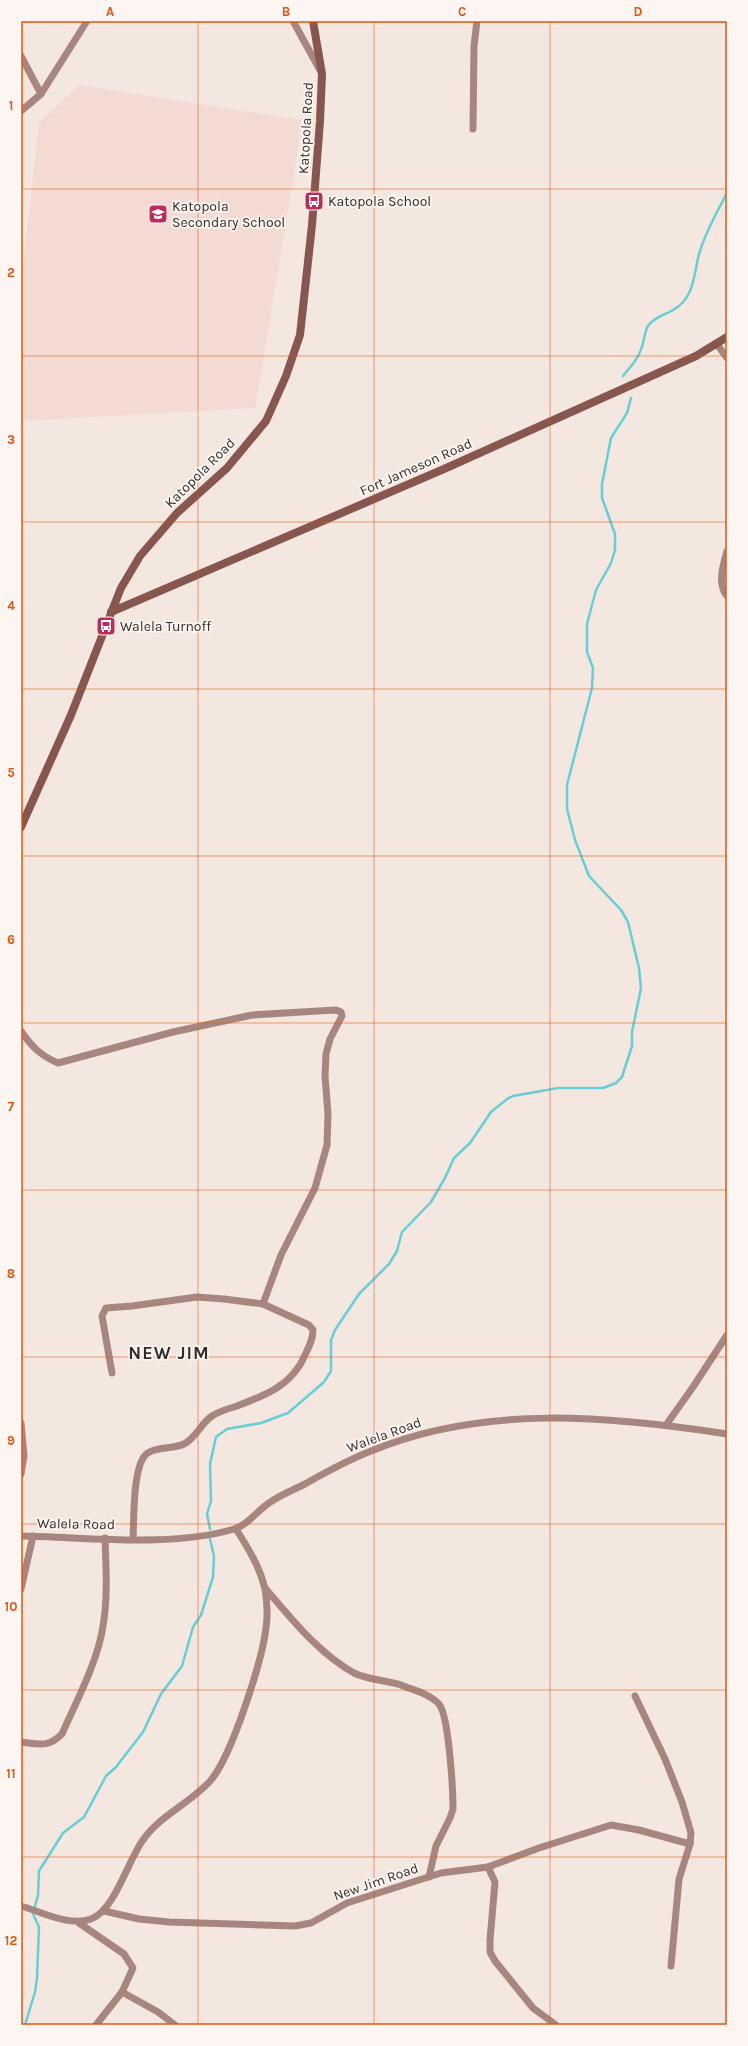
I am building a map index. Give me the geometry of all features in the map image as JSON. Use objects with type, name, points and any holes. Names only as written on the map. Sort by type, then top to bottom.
[{"type":"street","points":[[21,111],[41,94],[87,21]]},
{"type":"street","points":[[293,21],[322,74]]},
{"type":"street","name":"Katopola Road","points":[[21,827],[71,715],[120,588],[140,556],[177,513],[227,468],[266,421],[286,376],[300,335],[312,225],[320,121],[322,74],[313,21]]},
{"type":"street","points":[[473,129],[474,46],[478,21]]},
{"type":"street","points":[[21,56],[41,94]]},
{"type":"street","name":"Fort Jameson Road","points":[[111,612],[444,469],[696,356],[727,337]]},
{"type":"street","points":[[716,343],[727,358]]},
{"type":"street","points":[[727,551],[721,585],[727,596]]},
{"type":"street","points":[[21,1031],[30,1045],[46,1058],[58,1063],[173,1032],[252,1015],[336,1010],[341,1012],[342,1016],[330,1039],[326,1054],[325,1076],[328,1114],[327,1145],[315,1188],[281,1255],[263,1304]]},
{"type":"street","points":[[112,1373],[102,1316],[106,1308],[197,1297],[263,1304],[309,1325],[313,1330],[313,1337],[299,1368],[283,1384],[258,1398],[212,1416],[201,1426],[191,1439],[183,1444],[148,1452],[139,1466],[135,1499],[133,1539]]},
{"type":"street","points":[[666,1425],[727,1335]]},
{"type":"street","name":"Walela Road","points":[[21,1536],[156,1539],[203,1536],[236,1529],[269,1503],[334,1468],[372,1450],[424,1433],[473,1423],[535,1417],[595,1419],[666,1425],[727,1434]]},
{"type":"street","points":[[21,1423],[24,1456],[21,1474]]},
{"type":"street","points":[[80,1923],[92,1919],[104,1911],[130,1867],[142,1840],[153,1827],[211,1780],[224,1757],[234,1734],[260,1655],[266,1628],[267,1607],[264,1587],[254,1558],[236,1529]]},
{"type":"street","points":[[21,1590],[33,1536]]},
{"type":"street","points":[[21,1742],[43,1744],[55,1741],[62,1734],[87,1679],[103,1628],[106,1592],[105,1538]]},
{"type":"street","points":[[264,1587],[300,1629],[342,1666],[357,1674],[400,1685],[426,1695],[439,1705],[444,1714],[448,1738],[453,1809],[436,1846],[429,1877]]},
{"type":"street","points":[[635,1696],[665,1759],[682,1802],[691,1833],[690,1844],[679,1880],[671,1966]]},
{"type":"street","name":"New Jim Road","points":[[104,1911],[139,1919],[169,1922],[295,1926],[311,1923],[347,1903],[441,1873],[488,1867],[539,1848],[611,1825],[634,1829],[690,1844]]},
{"type":"street","points":[[488,1867],[495,1882],[490,1926],[490,1952],[495,1961],[533,2008],[556,2025]]},
{"type":"street","points":[[21,1906],[80,1923],[124,1954],[132,1968],[122,1992],[96,2025]]},
{"type":"street","points":[[122,1992],[158,2012],[175,2025]]},
{"type":"shaded area","name":"Katopola Secondary School","points":[[79,85],[301,120],[299,142],[255,408],[21,421],[21,285],[39,123]]},
{"type":"waterway","points":[[623,376],[638,356],[648,326],[656,318],[673,310],[683,302],[691,290],[702,244],[727,193]]},
{"type":"waterway","points":[[210,1529],[207,1514],[211,1501],[210,1464],[216,1437],[227,1429],[261,1423],[288,1413],[324,1382],[331,1371],[331,1340],[335,1330],[359,1294],[389,1264],[397,1251],[402,1232],[431,1202],[445,1178],[454,1158],[470,1143],[491,1112],[513,1096],[558,1088],[603,1088],[616,1083],[622,1077],[632,1046],[632,1032],[641,988],[639,968],[628,922],[621,910],[589,876],[575,840],[567,809],[567,785],[592,688],[593,668],[587,652],[587,624],[596,590],[611,563],[615,550],[615,534],[602,498],[602,484],[611,438],[627,413],[631,398]]},
{"type":"waterway","points":[[25,2025],[35,1992],[37,1978],[39,1927],[33,1914],[38,1895],[39,1871],[63,1833],[84,1817],[106,1776],[116,1767],[143,1732],[161,1694],[182,1666],[193,1627],[201,1615],[213,1577],[214,1556],[210,1539]]},
{"type":"place","name":"Katopola School","points":[[314,201]]},
{"type":"place","name":"Katopola Secondary School","points":[[158,214]]},
{"type":"place","name":"Walela Turnoff","points":[[106,626]]},
{"type":"district","name":"NEW JIM","points":[[169,1353]]}]
